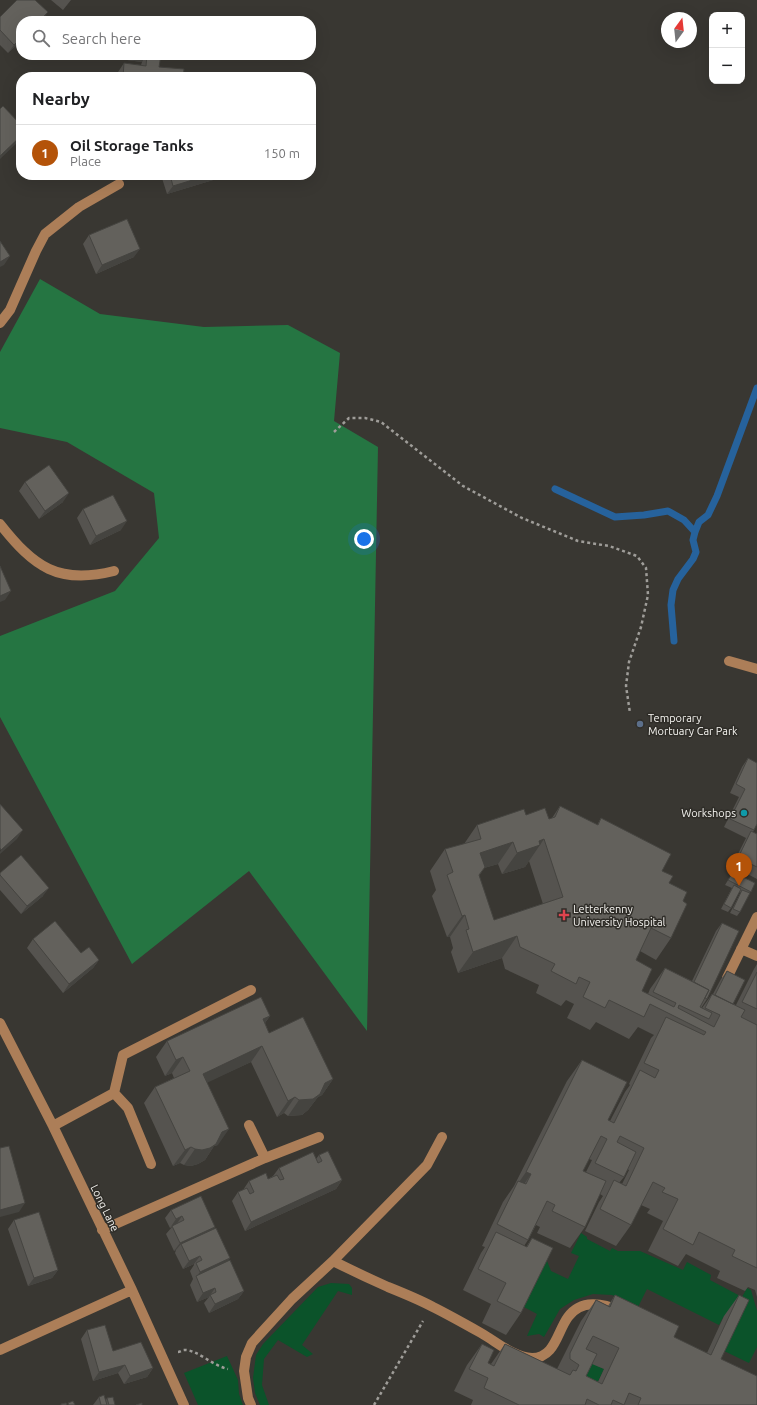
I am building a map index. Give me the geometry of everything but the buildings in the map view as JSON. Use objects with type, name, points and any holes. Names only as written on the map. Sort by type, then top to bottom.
[{"type":"street","points":[[0,322],[10,310],[45,234],[79,207],[119,184]]},
{"type":"street","points":[[0,524],[20,548],[33,560],[62,574],[82,576],[114,571]]},
{"type":"street","points":[[729,661],[757,670]]},
{"type":"street","points":[[727,978],[757,917]]},
{"type":"street","points":[[741,949],[757,956]]},
{"type":"street","points":[[53,1126],[114,1093],[123,1055],[251,990]]},
{"type":"street","name":"Long Lane","points":[[0,1023],[53,1126],[132,1290],[184,1405]]},
{"type":"street","points":[[114,1093],[128,1108],[151,1164]]},
{"type":"street","points":[[249,1125],[265,1158]]},
{"type":"street","points":[[102,1230],[265,1158],[319,1137]]},
{"type":"street","points":[[251,1405],[248,1398],[244,1371],[246,1357],[252,1343],[292,1299],[333,1261],[427,1165],[442,1137]]},
{"type":"street","points":[[333,1261],[431,1306],[518,1356],[531,1358],[539,1357],[553,1347],[568,1317],[585,1305],[605,1304],[631,1316]]},
{"type":"street","points":[[0,1350],[132,1290]]},
{"type":"path","points":[[334,432],[349,418],[365,418],[381,422],[463,486],[522,518],[578,541],[609,546],[637,556],[646,568],[648,595],[641,628],[629,662],[626,686],[630,713]]},
{"type":"path","points":[[374,1405],[431,1306]]},
{"type":"path","points":[[163,1359],[184,1350],[196,1352],[219,1366],[244,1371]]},
{"type":"green space","points":[[40,279],[100,314],[204,327],[288,325],[340,353],[334,421],[378,447],[367,1031],[249,871],[132,964],[0,717],[0,636],[115,591],[159,538],[154,493],[67,442],[0,428],[0,352]]},
{"type":"green space","points":[[581,1233],[587,1237],[587,1239],[610,1251],[612,1248],[618,1251],[640,1251],[683,1270],[687,1262],[711,1275],[710,1280],[742,1297],[747,1288],[751,1290],[757,1311],[757,1347],[749,1363],[722,1350],[736,1321],[724,1316],[719,1325],[647,1289],[638,1307],[612,1295],[593,1294],[574,1300],[560,1309],[544,1337],[539,1334],[527,1336],[537,1314],[524,1307],[522,1251],[547,1261],[551,1271],[568,1279],[579,1256],[571,1253]]},
{"type":"green space","points":[[331,1283],[349,1284],[352,1288],[352,1295],[338,1291],[302,1345],[313,1354],[307,1357],[278,1340],[264,1359],[262,1385],[269,1405],[260,1405],[255,1393],[253,1378],[256,1355],[263,1344],[318,1287]]},
{"type":"green space","points":[[227,1356],[238,1380],[239,1394],[243,1405],[198,1405],[184,1373]]},
{"type":"green space","points":[[578,1357],[604,1369],[587,1405]]},
{"type":"waterway","points":[[674,641],[671,605],[673,590],[678,579],[693,559],[696,552],[693,540],[695,532],[699,522],[708,515],[717,496],[757,388]]},
{"type":"waterway","points":[[555,489],[615,517],[644,515],[668,511],[684,520],[695,532]]},
{"type":"place","name":"Temporary Mortuary Car Park","points":[[640,724]]},
{"type":"place","name":"Workshops","points":[[744,813]]},
{"type":"place","name":"Oil Storage Tanks","points":[[739,886]]},
{"type":"place","name":"Letterkenny University Hospital","points":[[564,915]]}]
